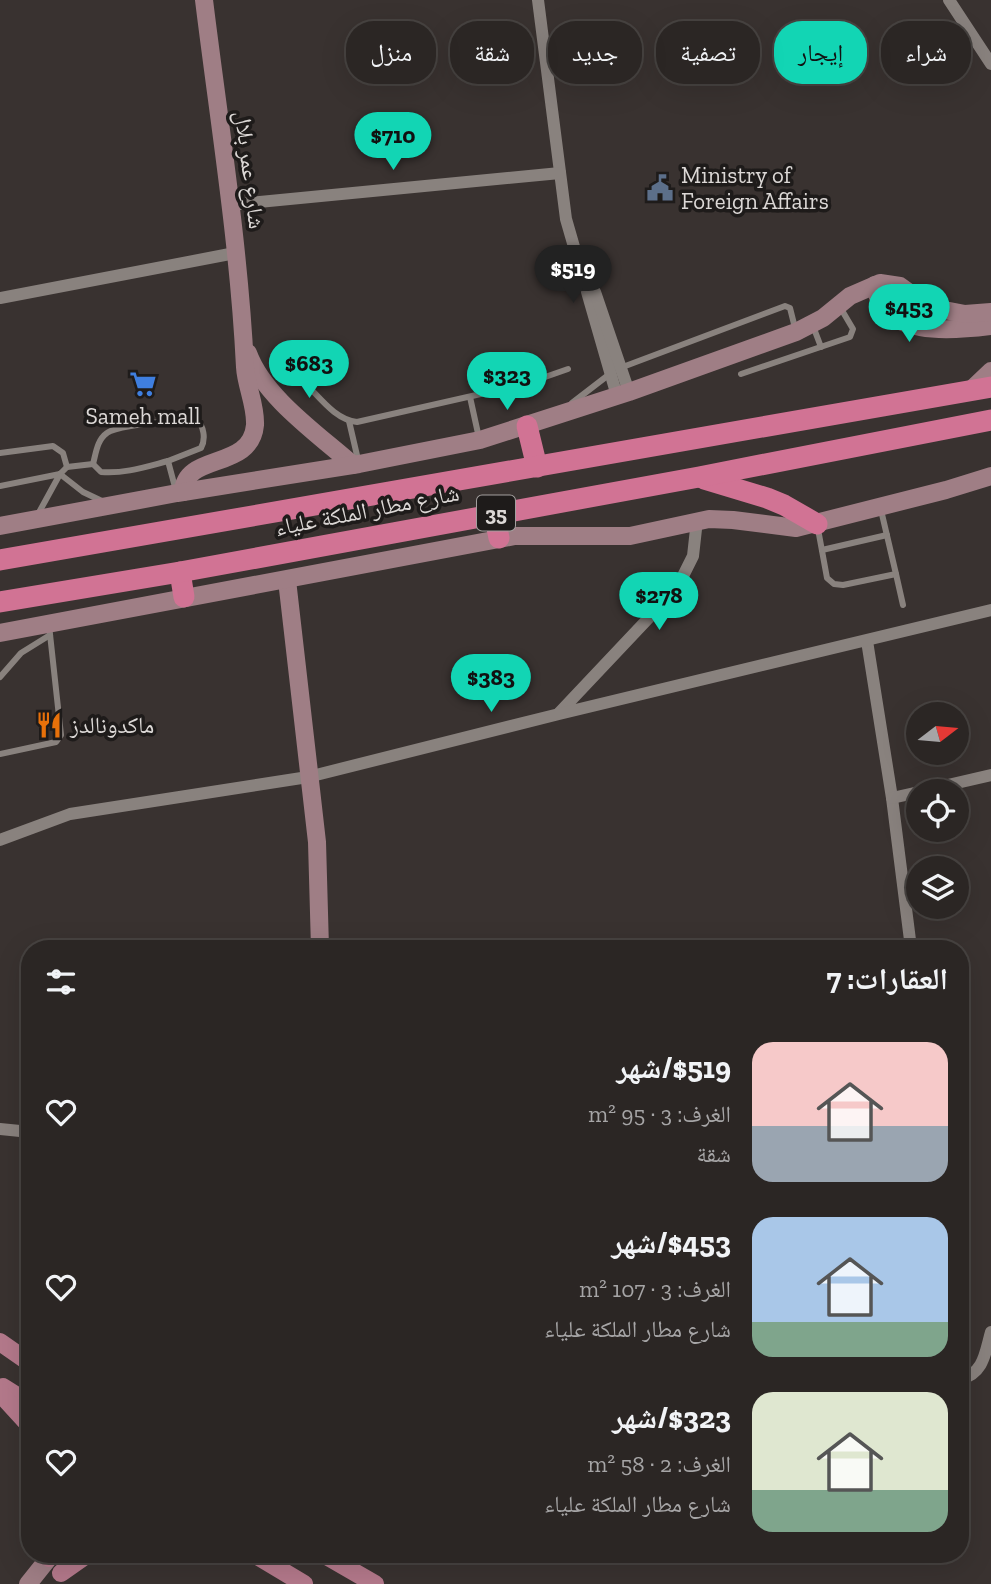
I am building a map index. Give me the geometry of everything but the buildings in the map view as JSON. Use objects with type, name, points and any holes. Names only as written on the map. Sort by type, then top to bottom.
[{"type":"highway","name":"شارع مطار الملكة علياء","points":[[0,560],[981,388]]},
{"type":"highway","name":"شارع مطار الملكة علياء","points":[[0,602],[180,572],[991,421]]},
{"type":"highway","points":[[527,426],[537,467]]},
{"type":"highway","points":[[699,477],[785,505],[817,524]]},
{"type":"highway","points":[[494,513],[499,538]]},
{"type":"highway","points":[[180,572],[184,597]]},
{"type":"main road","points":[[0,1342],[21,1357]]},
{"type":"main road","points":[[0,1385],[21,1398]]},
{"type":"main road","points":[[0,1393],[21,1416]]},
{"type":"main road","points":[[57,1578],[76,1563]]},
{"type":"main road","points":[[264,1563],[304,1584]]},
{"type":"main road","points":[[267,1563],[271,1566]]},
{"type":"main road","points":[[339,1563],[375,1584]]},
{"type":"street","name":"شارع عمر بلال","points":[[180,492],[190,473],[240,452],[253,434],[255,419],[245,372],[236,253],[204,0]]},
{"type":"street","points":[[538,0],[566,219],[623,394]]},
{"type":"street","points":[[949,0],[991,64]]},
{"type":"street","points":[[229,205],[560,173]]},
{"type":"street","points":[[0,298],[236,253]]},
{"type":"street","points":[[0,526],[480,440],[623,394],[804,329],[862,289],[874,285],[887,283],[900,286],[925,304],[939,309],[965,314],[991,312]]},
{"type":"street","points":[[874,285],[883,309],[901,322],[934,327],[991,326]]},
{"type":"street","name":"شارع عمر بلال","points":[[245,347],[255,370],[270,391],[356,464]]},
{"type":"street","points":[[981,388],[991,371]]},
{"type":"street","points":[[0,633],[49,629],[184,597],[499,538],[528,535],[630,536],[697,520],[733,520],[786,528],[817,524],[946,490],[991,475]]},
{"type":"street","points":[[559,714],[677,588],[693,556],[697,520]]},
{"type":"street","points":[[286,580],[317,842],[320,940]]},
{"type":"street","points":[[0,840],[54,819],[84,811],[309,777],[991,610]]},
{"type":"street","points":[[867,641],[892,798],[910,940]]},
{"type":"street","points":[[969,780],[991,775]]},
{"type":"street","points":[[892,798],[906,794]]},
{"type":"street","points":[[0,1129],[21,1131]]},
{"type":"street","points":[[969,1377],[982,1363],[991,1332]]},
{"type":"street","points":[[28,1584],[45,1563]]},
{"type":"street","points":[[57,1578],[69,1563]]},
{"type":"lane","points":[[741,374],[850,337],[853,329],[839,305]]},
{"type":"lane","points":[[554,417],[616,371],[785,306],[790,308],[821,348]]},
{"type":"lane","points":[[306,384],[338,415],[349,421],[365,421],[540,381],[568,369]]},
{"type":"lane","points":[[470,397],[480,440]]},
{"type":"lane","points":[[196,418],[201,425],[204,439],[201,448],[168,461],[132,471],[111,473],[101,472],[93,464],[99,442],[108,432],[196,418]]},
{"type":"lane","points":[[349,421],[356,464]]},
{"type":"lane","points":[[0,453],[53,446],[62,453],[67,467]]},
{"type":"lane","points":[[168,461],[180,492]]},
{"type":"lane","points":[[35,519],[60,474],[67,467],[93,464]]},
{"type":"lane","points":[[0,485],[60,474],[83,492],[110,505]]},
{"type":"lane","points":[[881,507],[904,605]]},
{"type":"lane","points":[[817,524],[827,578],[834,584],[843,585],[896,574]]},
{"type":"lane","points":[[822,550],[887,535]]},
{"type":"lane","points":[[0,677],[21,653],[49,629]]},
{"type":"lane","points":[[0,754],[56,742],[61,735],[49,629]]},
{"type":"place","name":"Ministry of Foreign Affairs","points":[[660,188]]},
{"type":"place","name":"Sameh mall","points":[[143,384]]},
{"type":"place","name":"ماكدونالدز","points":[[49,725]]}]
